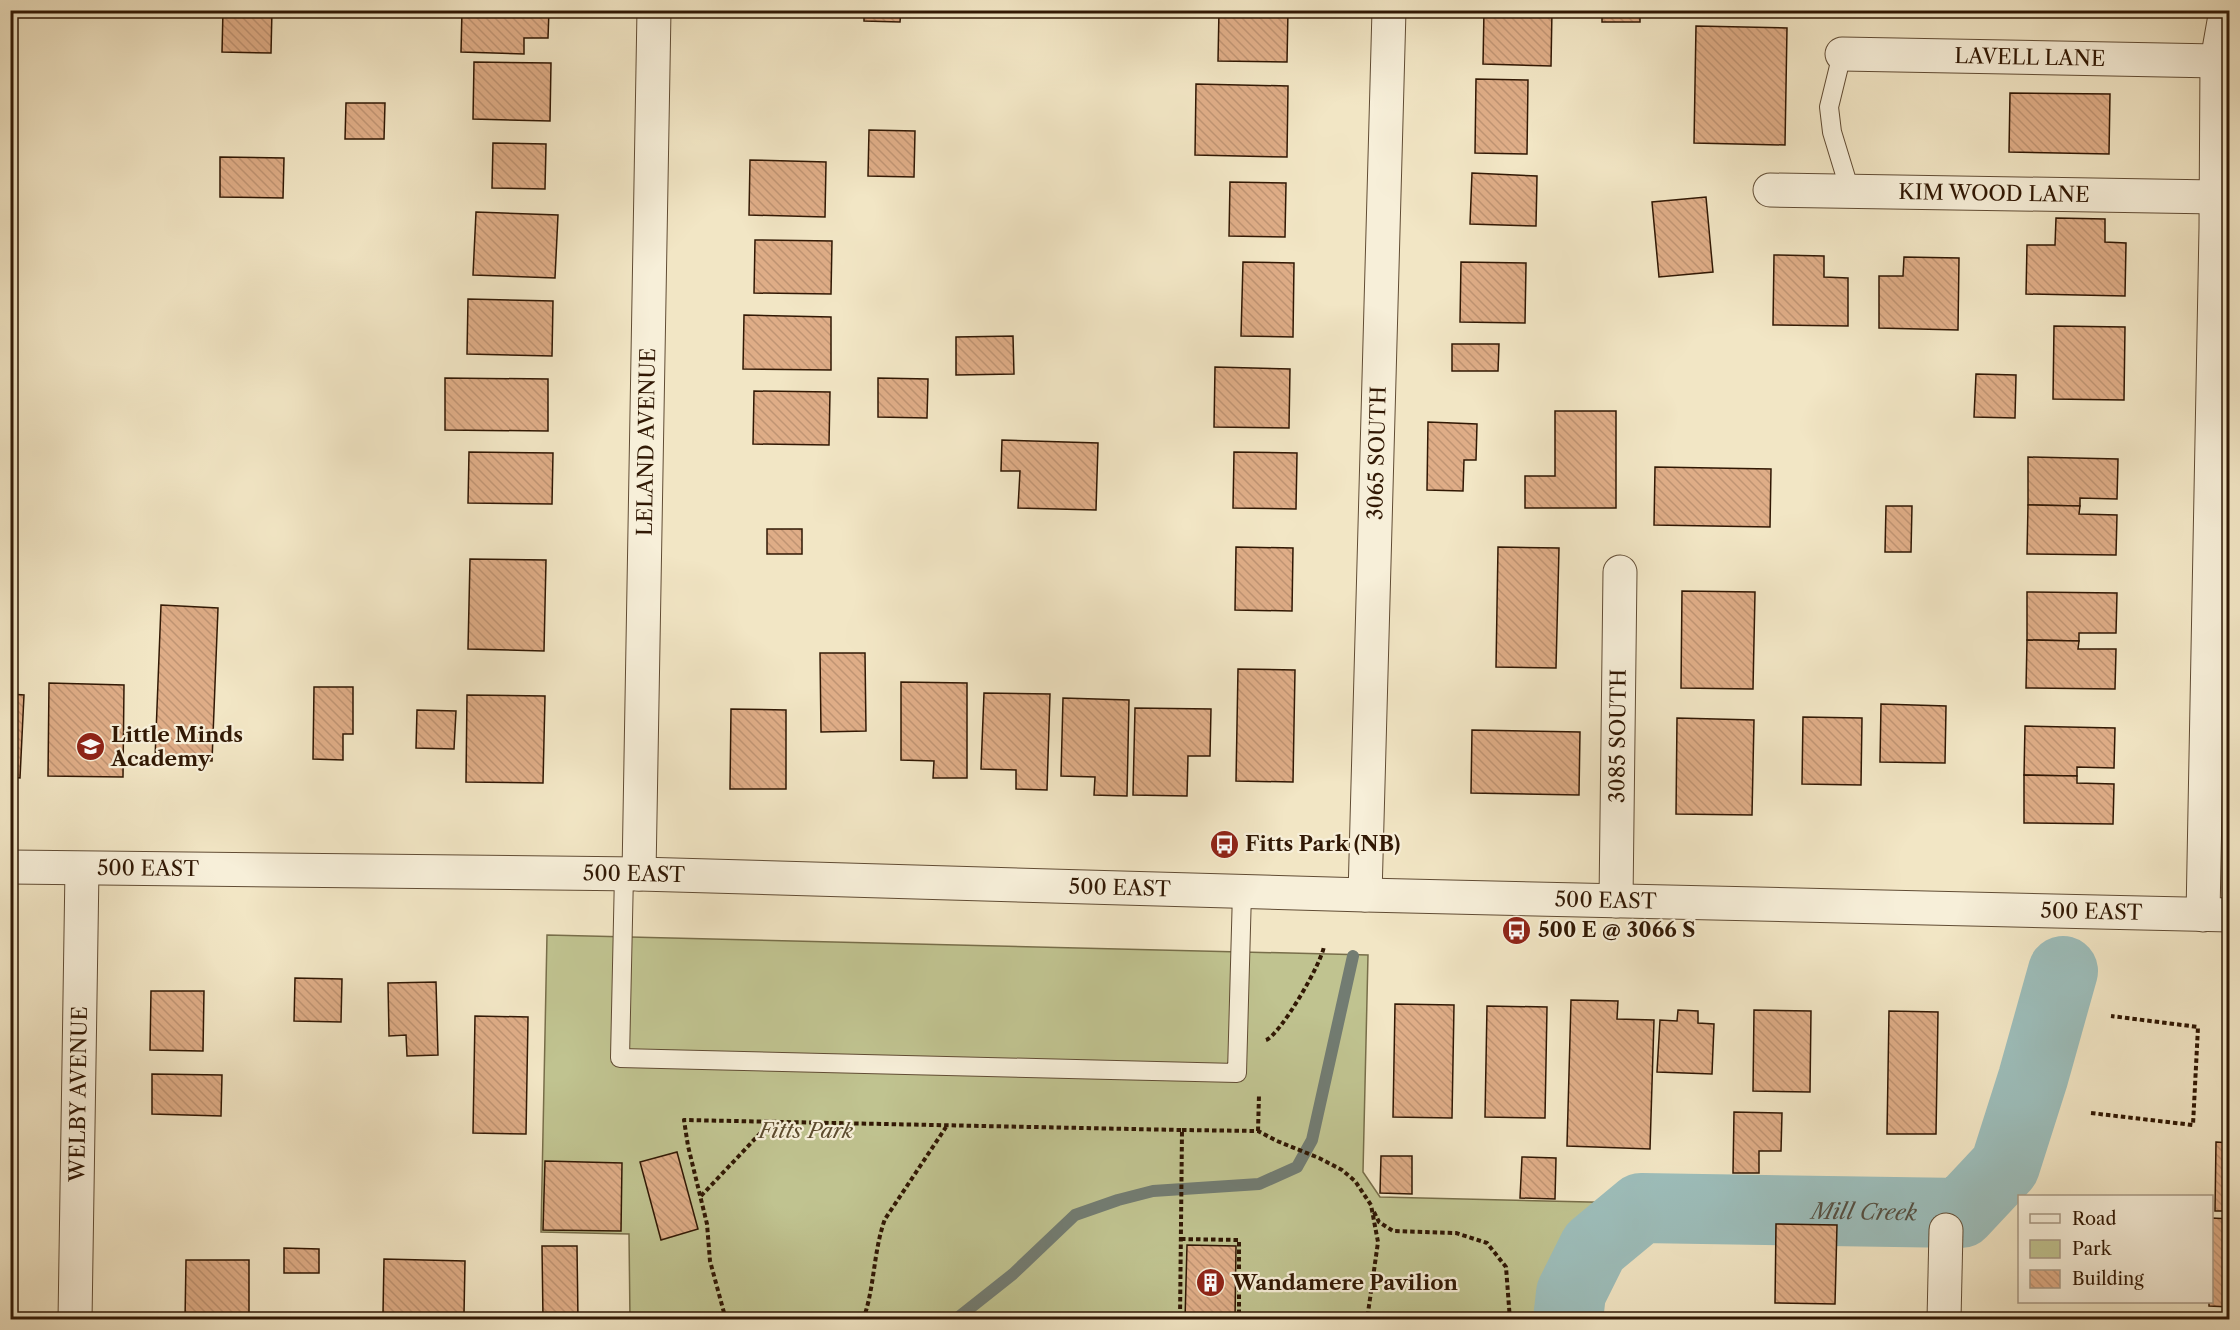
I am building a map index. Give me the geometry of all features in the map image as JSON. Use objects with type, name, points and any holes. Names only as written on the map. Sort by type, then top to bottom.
[{"type":"street","name":"LELAND AVENUE","points":[[631,874],[654,10]]},
{"type":"street","name":"3065 SOUTH","points":[[1365,895],[1389,10]]},
{"type":"street","points":[[2216,915],[2221,218],[2217,61],[2226,10]]},
{"type":"street","name":"LAVELL LANE","points":[[1842,54],[2217,61]]},
{"type":"street","name":"KIM WOOD LANE","points":[[1770,190],[1850,191],[2221,218]]},
{"type":"street","name":"3085 SOUTH","points":[[1616,901],[1620,572]]},
{"type":"street","name":"500 EAST","points":[[10,867],[631,874],[1242,892],[2216,915]]},
{"type":"street","name":"WELBY AVENUE","points":[[75,1320],[82,868]]},
{"type":"street","points":[[1944,1320],[1946,1230]]},
{"type":"lane","points":[[1842,54],[1829,107],[1832,132],[1850,191]]},
{"type":"lane","points":[[631,874],[620,1058],[1236,1073],[1242,892]]},
{"type":"path","points":[[1259,1042],[1271,1038],[1287,1017],[1316,969],[1324,946]]},
{"type":"path","points":[[2091,1113],[2193,1125],[2198,1027],[2111,1016]]},
{"type":"path","points":[[726,1320],[710,1261],[707,1224],[684,1120],[946,1127],[1258,1131],[1342,1170],[1355,1181],[1380,1222],[1393,1231],[1456,1233],[1487,1243],[1506,1267],[1510,1320]]},
{"type":"path","points":[[701,1197],[771,1122]]},
{"type":"path","points":[[862,1320],[869,1303],[879,1235],[885,1219],[946,1127]]},
{"type":"path","points":[[1179,1320],[1182,1130]]},
{"type":"path","points":[[1367,1320],[1378,1242],[1371,1205]]},
{"type":"path","points":[[1181,1239],[1239,1240],[1239,1320]]},
{"type":"green space","name":"Fitts Park","points":[[547,935],[1368,955],[1363,1172],[1380,1197],[1631,1203],[1609,1227],[1586,1299],[1583,1320],[630,1319],[629,1234],[541,1232]]},
{"type":"building","points":[[10,10],[62,10],[62,13],[10,12]]},
{"type":"building","points":[[223,10],[272,10],[271,53],[222,52]]},
{"type":"building","points":[[462,10],[549,10],[548,38],[524,38],[524,54],[461,52]]},
{"type":"building","points":[[752,10],[850,10],[850,16],[752,14]]},
{"type":"building","points":[[864,10],[901,10],[900,22],[864,21]]},
{"type":"building","points":[[1219,10],[1288,10],[1287,62],[1218,61]]},
{"type":"building","points":[[1484,10],[1552,10],[1551,66],[1483,64]]},
{"type":"building","points":[[1602,10],[1640,10],[1640,22],[1602,22]]},
{"type":"building","points":[[2075,10],[2133,10],[2133,15],[2075,14]]},
{"type":"building","points":[[1696,26],[1787,28],[1785,145],[1694,143]]},
{"type":"building","points":[[474,62],[551,63],[550,121],[473,119]]},
{"type":"building","points":[[1476,79],[1528,80],[1527,154],[1475,153]]},
{"type":"building","points":[[1196,84],[1288,86],[1287,157],[1195,155]]},
{"type":"building","points":[[2010,93],[2110,94],[2109,154],[2009,152]]},
{"type":"building","points":[[346,103],[385,103],[384,139],[345,139]]},
{"type":"building","points":[[869,130],[915,131],[914,177],[868,176]]},
{"type":"building","points":[[493,143],[546,144],[545,189],[492,188]]},
{"type":"building","points":[[220,157],[284,158],[283,198],[220,197]]},
{"type":"building","points":[[750,160],[826,162],[825,217],[749,215]]},
{"type":"building","points":[[1472,173],[1537,176],[1536,226],[1470,224]]},
{"type":"building","points":[[1230,182],[1286,183],[1285,237],[1229,236]]},
{"type":"building","points":[[1706,197],[1713,272],[1659,277],[1652,202]]},
{"type":"building","points":[[476,212],[558,215],[555,278],[473,275]]},
{"type":"building","points":[[2056,218],[2105,219],[2105,242],[2126,243],[2125,296],[2026,294],[2027,245],[2055,245]]},
{"type":"building","points":[[755,240],[832,241],[831,294],[754,293]]},
{"type":"building","points":[[1774,255],[1824,256],[1824,277],[1848,278],[1848,326],[1773,325]]},
{"type":"building","points":[[1904,257],[1959,258],[1958,330],[1879,328],[1879,276],[1903,276]]},
{"type":"building","points":[[1243,262],[1294,263],[1293,337],[1241,336]]},
{"type":"building","points":[[1461,262],[1526,263],[1525,323],[1460,322]]},
{"type":"building","points":[[468,299],[553,301],[552,356],[467,354]]},
{"type":"building","points":[[744,315],[831,317],[831,370],[743,369]]},
{"type":"building","points":[[2054,326],[2125,327],[2124,400],[2053,399]]},
{"type":"building","points":[[1013,336],[1014,374],[956,375],[956,337]]},
{"type":"building","points":[[1452,344],[1499,344],[1498,371],[1452,371]]},
{"type":"building","points":[[1215,367],[1290,369],[1289,428],[1214,427]]},
{"type":"building","points":[[1976,374],[2016,375],[2015,418],[1974,417]]},
{"type":"building","points":[[445,378],[548,379],[548,431],[445,430]]},
{"type":"building","points":[[878,378],[928,379],[927,418],[878,417]]},
{"type":"building","points":[[754,391],[830,392],[829,445],[753,444]]},
{"type":"building","points":[[1555,411],[1616,411],[1616,508],[1525,508],[1525,476],[1555,476]]},
{"type":"building","points":[[1428,422],[1477,424],[1476,460],[1464,460],[1463,491],[1427,490]]},
{"type":"building","points":[[1002,440],[1098,443],[1096,510],[1018,508],[1020,471],[1001,471]]},
{"type":"building","points":[[469,452],[553,453],[552,504],[468,503]]},
{"type":"building","points":[[1234,452],[1297,453],[1296,509],[1233,508]]},
{"type":"building","points":[[2028,457],[2118,459],[2117,499],[2080,498],[2080,506],[2028,505]]},
{"type":"building","points":[[1655,467],[1771,469],[1770,527],[1654,525]]},
{"type":"building","points":[[2028,505],[2080,506],[2079,514],[2117,515],[2116,555],[2027,554]]},
{"type":"building","points":[[1886,506],[1912,506],[1911,552],[1885,552]]},
{"type":"building","points":[[767,529],[802,529],[802,554],[767,554]]},
{"type":"building","points":[[1236,547],[1293,548],[1292,611],[1235,610]]},
{"type":"building","points":[[1498,547],[1559,548],[1556,668],[1496,667]]},
{"type":"building","points":[[470,559],[546,560],[544,651],[468,649]]},
{"type":"building","points":[[1682,591],[1755,592],[1753,689],[1681,688]]},
{"type":"building","points":[[2027,592],[2117,593],[2116,633],[2079,633],[2079,641],[2027,640]]},
{"type":"building","points":[[161,605],[218,608],[212,761],[155,759]]},
{"type":"building","points":[[2027,640],[2079,641],[2078,649],[2116,649],[2115,689],[2026,688]]},
{"type":"building","points":[[820,653],[865,653],[866,731],[821,732]]},
{"type":"building","points":[[1238,669],[1295,670],[1293,782],[1236,781]]},
{"type":"building","points":[[901,682],[967,683],[967,778],[933,778],[934,761],[901,760]]},
{"type":"building","points":[[49,683],[124,685],[123,777],[48,776]]},
{"type":"building","points":[[314,687],[353,687],[353,734],[343,734],[343,760],[313,759]]},
{"type":"building","points":[[984,693],[1050,694],[1047,790],[1016,789],[1016,770],[981,769]]},
{"type":"building","points":[[10,694],[24,695],[20,778],[10,777]]},
{"type":"building","points":[[467,695],[545,696],[543,783],[466,782]]},
{"type":"building","points":[[1063,698],[1129,700],[1127,796],[1094,795],[1095,777],[1061,776]]},
{"type":"building","points":[[1881,704],[1946,706],[1945,763],[1880,762]]},
{"type":"building","points":[[1135,708],[1211,709],[1210,756],[1188,756],[1187,796],[1133,795]]},
{"type":"building","points":[[731,709],[786,710],[786,789],[730,789]]},
{"type":"building","points":[[417,710],[456,711],[454,749],[416,748]]},
{"type":"building","points":[[1803,717],[1862,718],[1861,785],[1802,784]]},
{"type":"building","points":[[1677,718],[1754,720],[1752,815],[1676,814]]},
{"type":"building","points":[[2025,726],[2115,728],[2114,768],[2077,767],[2077,776],[2024,775]]},
{"type":"building","points":[[1472,730],[1580,732],[1579,795],[1471,793]]},
{"type":"building","points":[[2024,775],[2077,776],[2077,783],[2114,784],[2113,824],[2024,823]]},
{"type":"building","points":[[295,978],[342,979],[341,1022],[294,1021]]},
{"type":"building","points":[[436,982],[438,1055],[407,1056],[406,1035],[389,1036],[388,983]]},
{"type":"building","points":[[151,991],[204,991],[203,1051],[150,1050]]},
{"type":"building","points":[[1571,1000],[1618,1001],[1617,1019],[1654,1020],[1650,1149],[1567,1146]]},
{"type":"building","points":[[1395,1004],[1454,1005],[1452,1118],[1393,1117]]},
{"type":"building","points":[[1487,1006],[1547,1007],[1545,1118],[1485,1117]]},
{"type":"building","points":[[1678,1010],[1698,1011],[1698,1023],[1714,1024],[1712,1074],[1657,1072],[1660,1020],[1677,1021]]},
{"type":"building","points":[[1754,1010],[1811,1011],[1810,1092],[1753,1091]]},
{"type":"building","points":[[1889,1011],[1938,1012],[1936,1134],[1887,1134]]},
{"type":"building","points":[[475,1016],[528,1017],[526,1134],[473,1133]]},
{"type":"building","points":[[152,1074],[222,1075],[221,1116],[152,1114]]},
{"type":"building","points":[[1734,1112],[1782,1113],[1781,1151],[1759,1151],[1759,1173],[1733,1173]]},
{"type":"building","points":[[2216,1142],[2230,1143],[2230,1211],[2215,1211]]},
{"type":"building","points":[[677,1152],[698,1229],[661,1240],[640,1162]]},
{"type":"building","points":[[1381,1156],[1412,1156],[1412,1194],[1380,1193]]},
{"type":"building","points":[[1522,1157],[1556,1158],[1555,1199],[1520,1198]]},
{"type":"building","points":[[545,1161],[622,1163],[621,1231],[543,1230]]},
{"type":"building","points":[[2213,1218],[2230,1219],[2230,1307],[2209,1306],[2209,1303],[2213,1303]]},
{"type":"building","points":[[1776,1224],[1837,1225],[1835,1304],[1775,1303]]},
{"type":"building","name":"Wandamere Pavilion","points":[[1187,1245],[1236,1246],[1235,1320],[1185,1320]]},
{"type":"building","points":[[542,1246],[577,1246],[578,1320],[543,1320]]},
{"type":"building","points":[[284,1248],[319,1249],[319,1273],[284,1273]]},
{"type":"building","points":[[384,1259],[465,1261],[464,1315],[383,1313]]},
{"type":"building","points":[[186,1260],[249,1260],[249,1320],[185,1320]]},
{"type":"waterway","points":[[955,1320],[1013,1274],[1075,1215],[1153,1191],[1259,1184],[1297,1167],[1312,1140],[1353,956]]},
{"type":"waterway","name":"Mill Creek","points":[[1568,1320],[1571,1293],[1594,1247],[1641,1208],[1961,1213],[2005,1166],[2063,971]]},
{"type":"place","name":"Little Minds Academy","points":[[90,747]]},
{"type":"place","name":"Fitts Park (NB)","points":[[1224,844]]},
{"type":"place","name":"500 E @ 3066 S","points":[[1517,930]]},
{"type":"place","name":"Wandamere Pavilion","points":[[1211,1283]]}]
